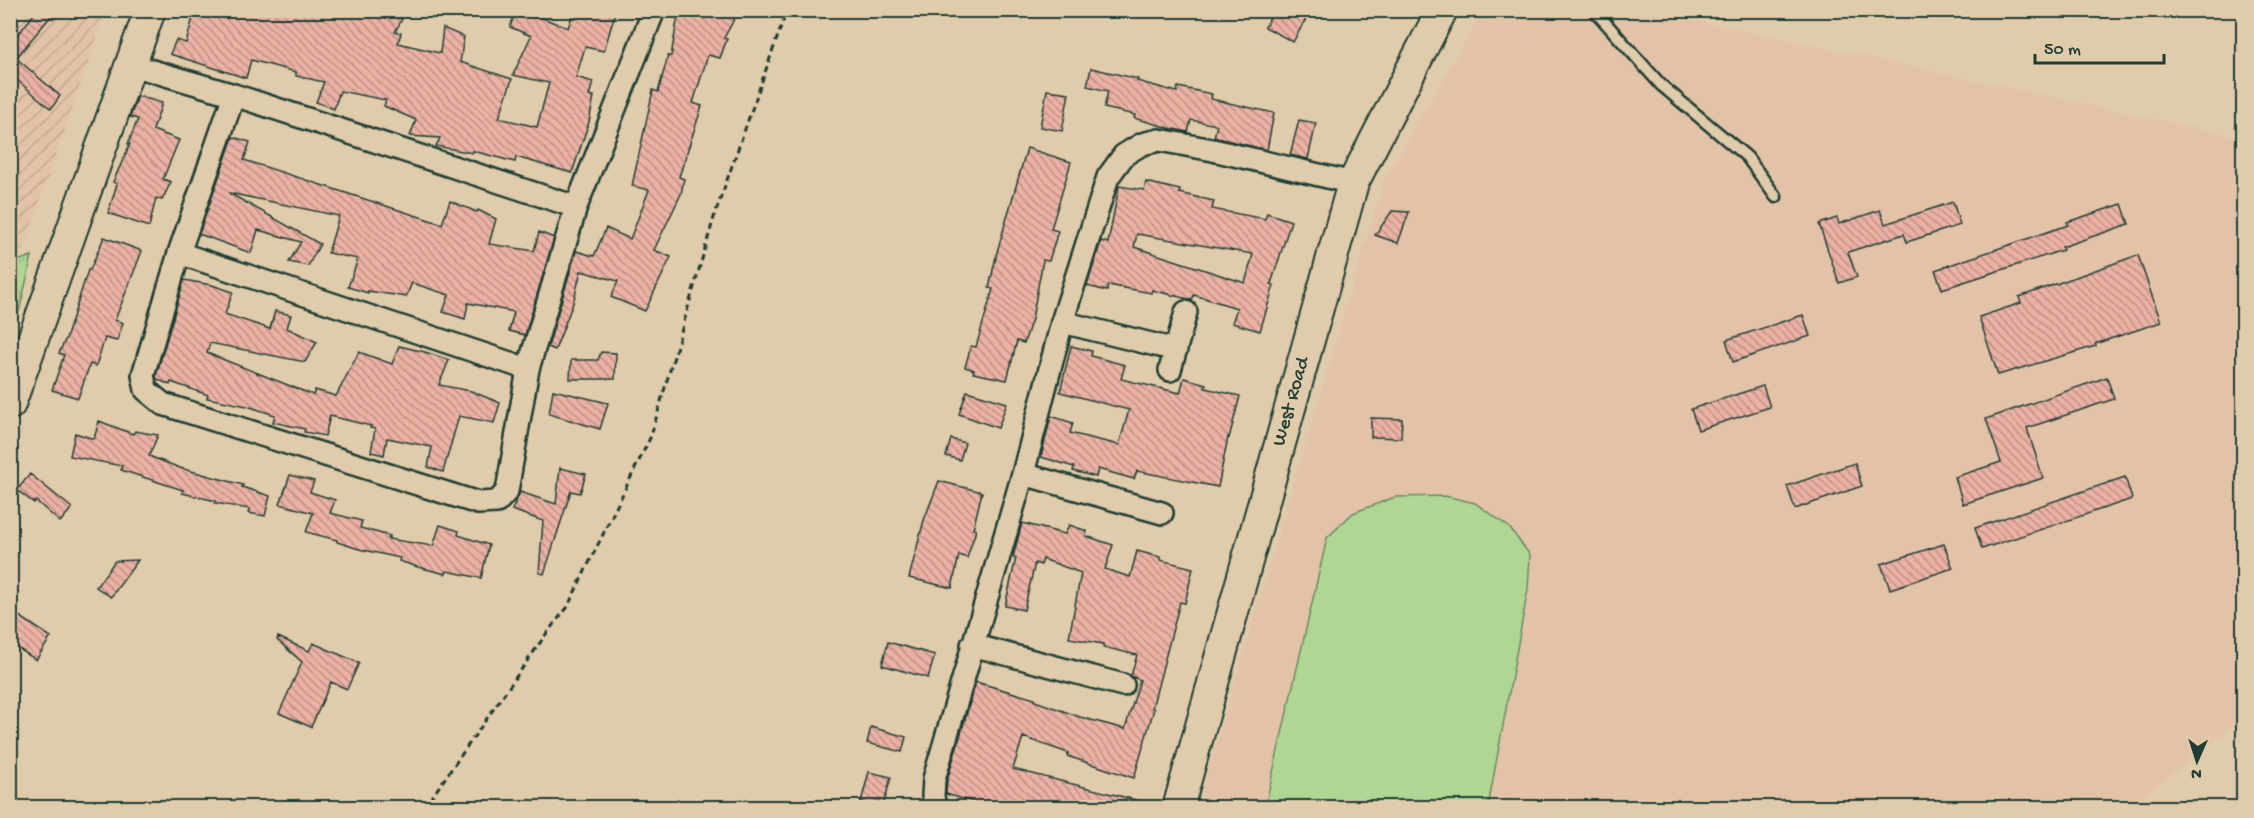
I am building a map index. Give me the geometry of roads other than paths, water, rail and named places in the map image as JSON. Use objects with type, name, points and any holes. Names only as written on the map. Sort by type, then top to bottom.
[{"type":"street","points":[[10,404],[150,10]]},
{"type":"street","points":[[234,95],[179,253],[143,375],[146,390],[163,404],[467,500],[497,502],[507,491],[528,369],[576,207],[654,10]]},
{"type":"street","name":"West Road","points":[[1179,807],[1353,183],[1442,10]]},
{"type":"street","points":[[132,65],[234,95],[576,207]]},
{"type":"street","points":[[935,807],[934,778],[1023,474],[1062,322],[1108,177],[1124,155],[1142,144],[1159,140],[1214,150],[1353,183]]},
{"type":"street","points":[[179,253],[528,369]]},
{"type":"street","points":[[1062,322],[1173,360],[1186,312]]},
{"type":"street","points":[[1023,474],[1162,513]]},
{"type":"street","points":[[972,645],[1123,685]]},
{"type":"lane","points":[[1594,10],[1661,85],[1748,157],[1776,197]]}]
